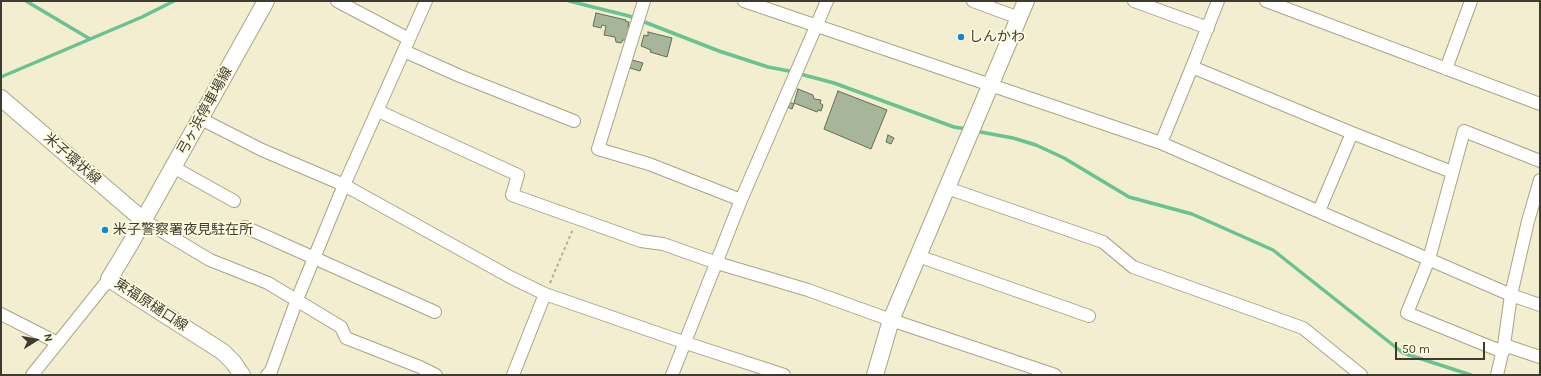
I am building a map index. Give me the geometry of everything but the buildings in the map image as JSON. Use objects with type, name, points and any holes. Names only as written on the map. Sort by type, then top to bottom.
[{"type":"main road","name":"弓ヶ浜停車場線","points":[[143,220],[266,1]]},
{"type":"main road","points":[[875,375],[891,320],[1026,1]]},
{"type":"main road","name":"米子環状線","points":[[1,98],[143,220]]},
{"type":"main road","name":"東福原樋口線","points":[[143,220],[110,279],[223,352],[234,362],[242,375]]},
{"type":"street","points":[[336,1],[409,39]]},
{"type":"street","points":[[267,375],[272,371],[296,302],[344,185],[426,1]]},
{"type":"street","points":[[644,1],[598,149],[649,164],[741,200]]},
{"type":"street","points":[[744,1],[1161,143],[1511,295],[1540,305]]},
{"type":"street","points":[[672,375],[686,343],[741,200],[827,1]]},
{"type":"street","points":[[973,1],[1019,18]]},
{"type":"street","points":[[1134,1],[1208,28]]},
{"type":"street","points":[[1161,143],[1218,1]]},
{"type":"street","points":[[1266,1],[1540,104]]},
{"type":"street","points":[[1446,69],[1471,1]]},
{"type":"street","points":[[404,51],[460,76],[574,121]]},
{"type":"street","points":[[1192,67],[1352,133],[1452,172]]},
{"type":"street","points":[[378,111],[518,175],[512,195],[641,241],[663,244],[717,263],[808,290],[891,320],[1055,375]]},
{"type":"street","points":[[201,119],[262,150],[344,185],[512,278],[546,294],[686,343],[784,375]]},
{"type":"street","points":[[1540,161],[1464,131],[1429,259],[1407,313],[1503,348],[1540,357]]},
{"type":"street","points":[[1319,212],[1352,133]]},
{"type":"street","points":[[173,167],[234,201]]},
{"type":"street","points":[[1497,375],[1503,348],[1511,295],[1528,221],[1540,180]]},
{"type":"street","points":[[947,188],[1103,242],[1133,267],[1303,328],[1361,375]]},
{"type":"street","points":[[143,220],[210,260],[268,283],[296,302],[341,327],[346,338],[436,375]]},
{"type":"street","points":[[245,228],[435,312]]},
{"type":"street","points":[[918,256],[1089,316]]},
{"type":"street","points":[[32,375],[110,279]]},
{"type":"street","points":[[513,375],[546,294]]},
{"type":"street","points":[[1,314],[58,343]]},
{"type":"path","points":[[546,294],[578,218]]},
{"type":"waterway","points":[[26,1],[90,39]]},
{"type":"waterway","points":[[1,77],[142,17],[174,1]]},
{"type":"waterway","points":[[569,1],[629,16],[719,51],[768,67],[834,83],[954,127],[967,129]]},
{"type":"waterway","points":[[975,131],[1013,138],[1036,145],[1064,158],[1129,197],[1192,214],[1273,250],[1403,353],[1471,375]]},
{"type":"place","name":"しんかわ","points":[[961,37]]},
{"type":"place","name":"米子警察署夜見駐在所","points":[[105,230]]}]
